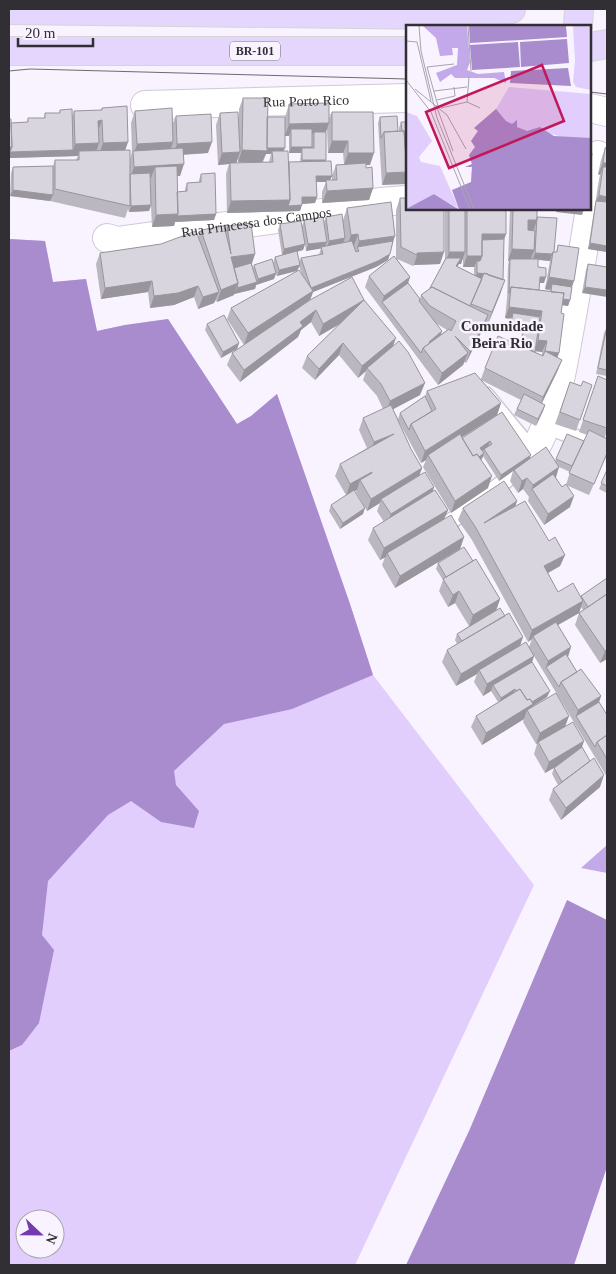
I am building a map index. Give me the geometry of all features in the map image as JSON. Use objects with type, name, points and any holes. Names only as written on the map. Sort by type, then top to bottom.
[{"type":"highway","points":[[9,10],[436,15],[511,9]]},
{"type":"highway","points":[[578,25],[579,9]]},
{"type":"highway","points":[[591,47],[607,44]]},
{"type":"highway","name":"BR-101","points":[[9,51],[406,51]]},
{"type":"street","name":"Rua Porto Rico","points":[[145,105],[406,98]]},
{"type":"street","points":[[591,108],[607,112]]},
{"type":"street","points":[[591,201],[598,154]]},
{"type":"street","name":"Rua Princessa dos Campos","points":[[107,238],[117,241],[336,212],[380,202],[406,200]]},
{"type":"street","points":[[533,452],[547,426],[558,389],[579,281],[590,210]]},
{"type":"lane","points":[[450,522],[531,462],[534,457],[533,452],[476,383]]},
{"type":"lane","points":[[547,426],[607,450]]},
{"type":"shaded area","points":[[9,239],[45,241],[53,282],[86,279],[97,331],[168,319],[237,424],[251,416],[277,394],[373,675],[534,885],[355,1265],[9,1265],[9,1051],[22,1045],[9,605]]},
{"type":"shaded area","points":[[9,239],[45,241],[53,282],[86,279],[97,331],[168,319],[237,424],[251,416],[277,394],[373,675],[292,709],[224,724],[174,771],[176,785],[199,811],[194,828],[161,822],[131,801],[108,815],[48,881],[42,935],[54,950],[39,1023],[22,1045],[9,1051]]},
{"type":"shaded area","points":[[607,845],[607,873],[581,868]]},
{"type":"shaded area","points":[[567,900],[607,920],[607,1167],[574,1265],[406,1265],[469,1131]]},
{"type":"building","points":[[243,98],[268,98],[267,151],[242,150]]},
{"type":"building","points":[[329,103],[329,123],[289,124],[289,104]]},
{"type":"building","points":[[127,106],[128,142],[103,143],[102,120],[98,121],[99,143],[75,144],[74,111],[102,110],[102,108]]},
{"type":"building","points":[[172,108],[173,142],[137,144],[135,111]]},
{"type":"building","points":[[72,109],[73,150],[10,152],[12,147],[11,123],[28,122],[28,118],[45,118],[45,113],[60,113],[60,110]]},
{"type":"building","points":[[238,112],[240,152],[222,153],[220,113]]},
{"type":"building","points":[[332,112],[373,112],[374,153],[348,153],[348,141],[332,141]]},
{"type":"building","points":[[211,114],[212,142],[177,144],[176,116]]},
{"type":"building","points":[[397,116],[398,131],[384,132],[381,138],[380,117]]},
{"type":"building","points":[[267,117],[285,117],[285,148],[267,148]]},
{"type":"building","points":[[9,119],[11,119],[12,147],[9,147]]},
{"type":"building","points":[[401,122],[406,122],[406,158],[404,131],[402,131]]},
{"type":"building","points":[[291,129],[312,129],[312,147],[291,147]]},
{"type":"building","points":[[404,131],[406,172],[386,173],[384,132]]},
{"type":"building","points":[[314,132],[326,132],[326,160],[302,160],[302,148],[314,148]]},
{"type":"building","points":[[607,147],[607,163],[603,163],[605,148]]},
{"type":"building","points":[[183,148],[184,164],[134,167],[133,151]]},
{"type":"building","points":[[130,150],[130,206],[55,189],[55,160],[79,160],[79,151]]},
{"type":"building","points":[[272,151],[288,151],[290,200],[231,201],[230,163],[273,162]]},
{"type":"building","points":[[331,161],[332,176],[316,176],[317,197],[302,197],[302,205],[288,206],[290,200],[289,162]]},
{"type":"building","points":[[366,163],[366,168],[372,167],[373,188],[327,191],[326,180],[337,180],[336,165]]},
{"type":"building","points":[[53,166],[53,195],[13,190],[13,167]]},
{"type":"building","points":[[177,166],[178,214],[156,215],[155,167]]},
{"type":"building","points":[[603,167],[607,167],[607,197],[599,195]]},
{"type":"building","points":[[150,173],[151,205],[131,206],[130,174]]},
{"type":"building","points":[[215,173],[216,214],[177,216],[177,192],[187,191],[187,183],[201,182],[201,174]]},
{"type":"building","points":[[400,198],[406,198],[406,210],[444,210],[444,252],[417,253],[417,255],[401,247]]},
{"type":"building","points":[[596,201],[607,202],[607,246],[590,243]]},
{"type":"building","points":[[391,202],[395,236],[359,241],[358,234],[351,235],[347,208]]},
{"type":"building","points":[[449,210],[465,210],[465,252],[449,252]]},
{"type":"building","points":[[467,210],[506,210],[506,234],[482,234],[482,256],[467,256]]},
{"type":"building","points":[[513,210],[537,210],[537,220],[528,220],[528,230],[535,231],[534,250],[512,249]]},
{"type":"building","points":[[342,214],[345,238],[329,241],[326,217]]},
{"type":"building","points":[[323,217],[327,242],[308,244],[304,220]]},
{"type":"building","points":[[537,217],[557,218],[554,252],[552,254],[535,253]]},
{"type":"building","points":[[301,221],[305,244],[284,249],[280,224]]},
{"type":"building","points":[[251,223],[255,254],[231,257],[238,283],[221,290],[201,230],[224,226],[231,254],[227,226]]},
{"type":"building","points":[[196,231],[219,292],[203,297],[198,286],[178,293],[154,296],[152,281],[105,288],[100,253],[161,244]]},
{"type":"building","points":[[504,239],[503,280],[488,274],[477,273],[477,261],[480,261],[482,256],[482,240]]},
{"type":"building","points":[[352,241],[356,252],[359,251],[357,247],[393,241],[390,254],[378,261],[311,288],[301,258],[323,254],[321,247]]},
{"type":"building","points":[[558,245],[579,248],[574,281],[549,277],[553,252],[557,252]]},
{"type":"building","points":[[297,251],[300,265],[279,270],[275,257]]},
{"type":"building","points":[[394,256],[410,277],[384,296],[369,276]]},
{"type":"building","points":[[446,258],[461,258],[456,266],[482,279],[470,306],[432,287],[430,288]]},
{"type":"building","points":[[272,259],[276,273],[258,279],[254,265]]},
{"type":"building","points":[[510,259],[538,259],[538,267],[546,268],[546,277],[540,277],[539,290],[511,287],[509,293]]},
{"type":"building","points":[[251,263],[257,282],[237,288],[238,283],[234,268]]},
{"type":"building","points":[[588,264],[607,267],[607,290],[585,287]]},
{"type":"building","points":[[299,270],[313,291],[248,333],[231,308]]},
{"type":"building","points":[[484,273],[505,280],[492,312],[471,304]]},
{"type":"building","points":[[352,277],[364,300],[323,324],[316,310],[300,322],[303,326],[244,370],[232,353],[310,300]]},
{"type":"building","points":[[408,283],[442,331],[423,348],[421,353],[382,302]]},
{"type":"building","points":[[552,284],[572,287],[570,300],[563,299],[564,293],[551,292]]},
{"type":"building","points":[[432,287],[488,315],[470,351],[455,336],[468,353],[442,373],[423,348],[449,329],[451,331],[456,321],[430,306],[421,295]]},
{"type":"building","points":[[511,287],[564,293],[561,313],[564,314],[559,353],[545,351],[547,341],[538,340],[542,311],[509,307]]},
{"type":"building","points":[[364,300],[396,338],[362,366],[343,343],[319,369],[307,356]]},
{"type":"building","points":[[513,313],[540,317],[535,352],[521,346],[524,326],[511,324]]},
{"type":"building","points":[[224,315],[239,343],[223,352],[207,324]]},
{"type":"building","points":[[607,327],[607,370],[598,368]]},
{"type":"building","points":[[498,336],[543,356],[545,351],[562,360],[543,397],[485,368]]},
{"type":"building","points":[[399,341],[408,352],[425,383],[390,401],[381,384],[367,368]]},
{"type":"building","points":[[475,373],[501,403],[425,451],[411,424],[436,409],[427,391]]},
{"type":"building","points":[[598,376],[607,380],[607,428],[583,420]]},
{"type":"building","points":[[583,381],[592,385],[580,420],[560,412],[570,382],[581,386]]},
{"type":"building","points":[[524,394],[545,405],[538,419],[517,409]]},
{"type":"building","points":[[425,396],[432,411],[411,424],[409,430],[400,413]]},
{"type":"building","points":[[391,405],[422,468],[371,499],[360,480],[372,472],[350,484],[340,464],[394,434],[374,442],[363,418]]},
{"type":"building","points":[[502,412],[531,455],[501,475],[484,449],[492,444],[490,441],[480,448],[484,453],[479,457],[477,454],[473,456],[462,438]]},
{"type":"building","points":[[589,430],[607,439],[607,453],[594,484],[569,473]]},
{"type":"building","points":[[460,434],[473,456],[477,454],[492,476],[455,501],[428,455]]},
{"type":"building","points":[[567,434],[584,441],[572,466],[556,459]]},
{"type":"building","points":[[546,447],[559,467],[533,485],[527,478],[522,481],[514,470]]},
{"type":"building","points":[[607,470],[607,486],[601,483]]},
{"type":"building","points":[[425,472],[434,487],[391,514],[381,499]]},
{"type":"building","points":[[553,474],[562,487],[566,484],[574,496],[548,514],[532,489]]},
{"type":"building","points":[[504,481],[517,501],[484,523],[525,501],[549,541],[555,537],[565,555],[544,566],[558,592],[573,583],[583,601],[532,630],[463,508]]},
{"type":"building","points":[[354,490],[365,508],[343,523],[331,505]]},
{"type":"building","points":[[435,490],[448,510],[384,548],[373,528]]},
{"type":"building","points":[[451,515],[464,537],[400,576],[387,553]]},
{"type":"building","points":[[464,547],[473,561],[446,577],[438,563]]},
{"type":"building","points":[[476,559],[500,599],[473,615],[459,591],[453,595],[443,579]]},
{"type":"building","points":[[607,578],[607,594],[588,607],[581,596]]},
{"type":"building","points":[[607,594],[607,650],[605,651],[579,613]]},
{"type":"building","points":[[500,608],[505,616],[462,641],[457,634]]},
{"type":"building","points":[[509,613],[523,637],[461,674],[447,650]]},
{"type":"building","points":[[556,622],[571,647],[548,661],[533,636]]},
{"type":"building","points":[[526,642],[534,656],[487,684],[479,670]]},
{"type":"building","points":[[566,654],[577,672],[561,682],[559,687],[546,667]]},
{"type":"building","points":[[532,662],[550,691],[532,702],[530,699],[527,700],[520,689],[516,691],[515,689],[501,698],[493,685]]},
{"type":"building","points":[[581,669],[601,696],[578,710],[561,682]]},
{"type":"building","points":[[520,689],[527,700],[530,699],[533,704],[486,733],[476,716]]},
{"type":"building","points":[[556,693],[569,716],[540,733],[527,710]]},
{"type":"building","points":[[599,702],[607,715],[607,735],[597,742],[595,747],[576,716]]},
{"type":"building","points":[[573,722],[584,741],[549,762],[538,742]]},
{"type":"building","points":[[607,735],[607,759],[597,742]]},
{"type":"building","points":[[582,747],[590,761],[562,782],[554,768]]},
{"type":"building","points":[[594,758],[604,775],[566,808],[553,789]]},
{"type":"tram line","points":[[9,71],[30,69],[406,79]]},
{"type":"tram line","points":[[591,92],[607,94]]},
{"type":"district","name":"Comunidade Beira Rio","points":[[502,334]]}]
